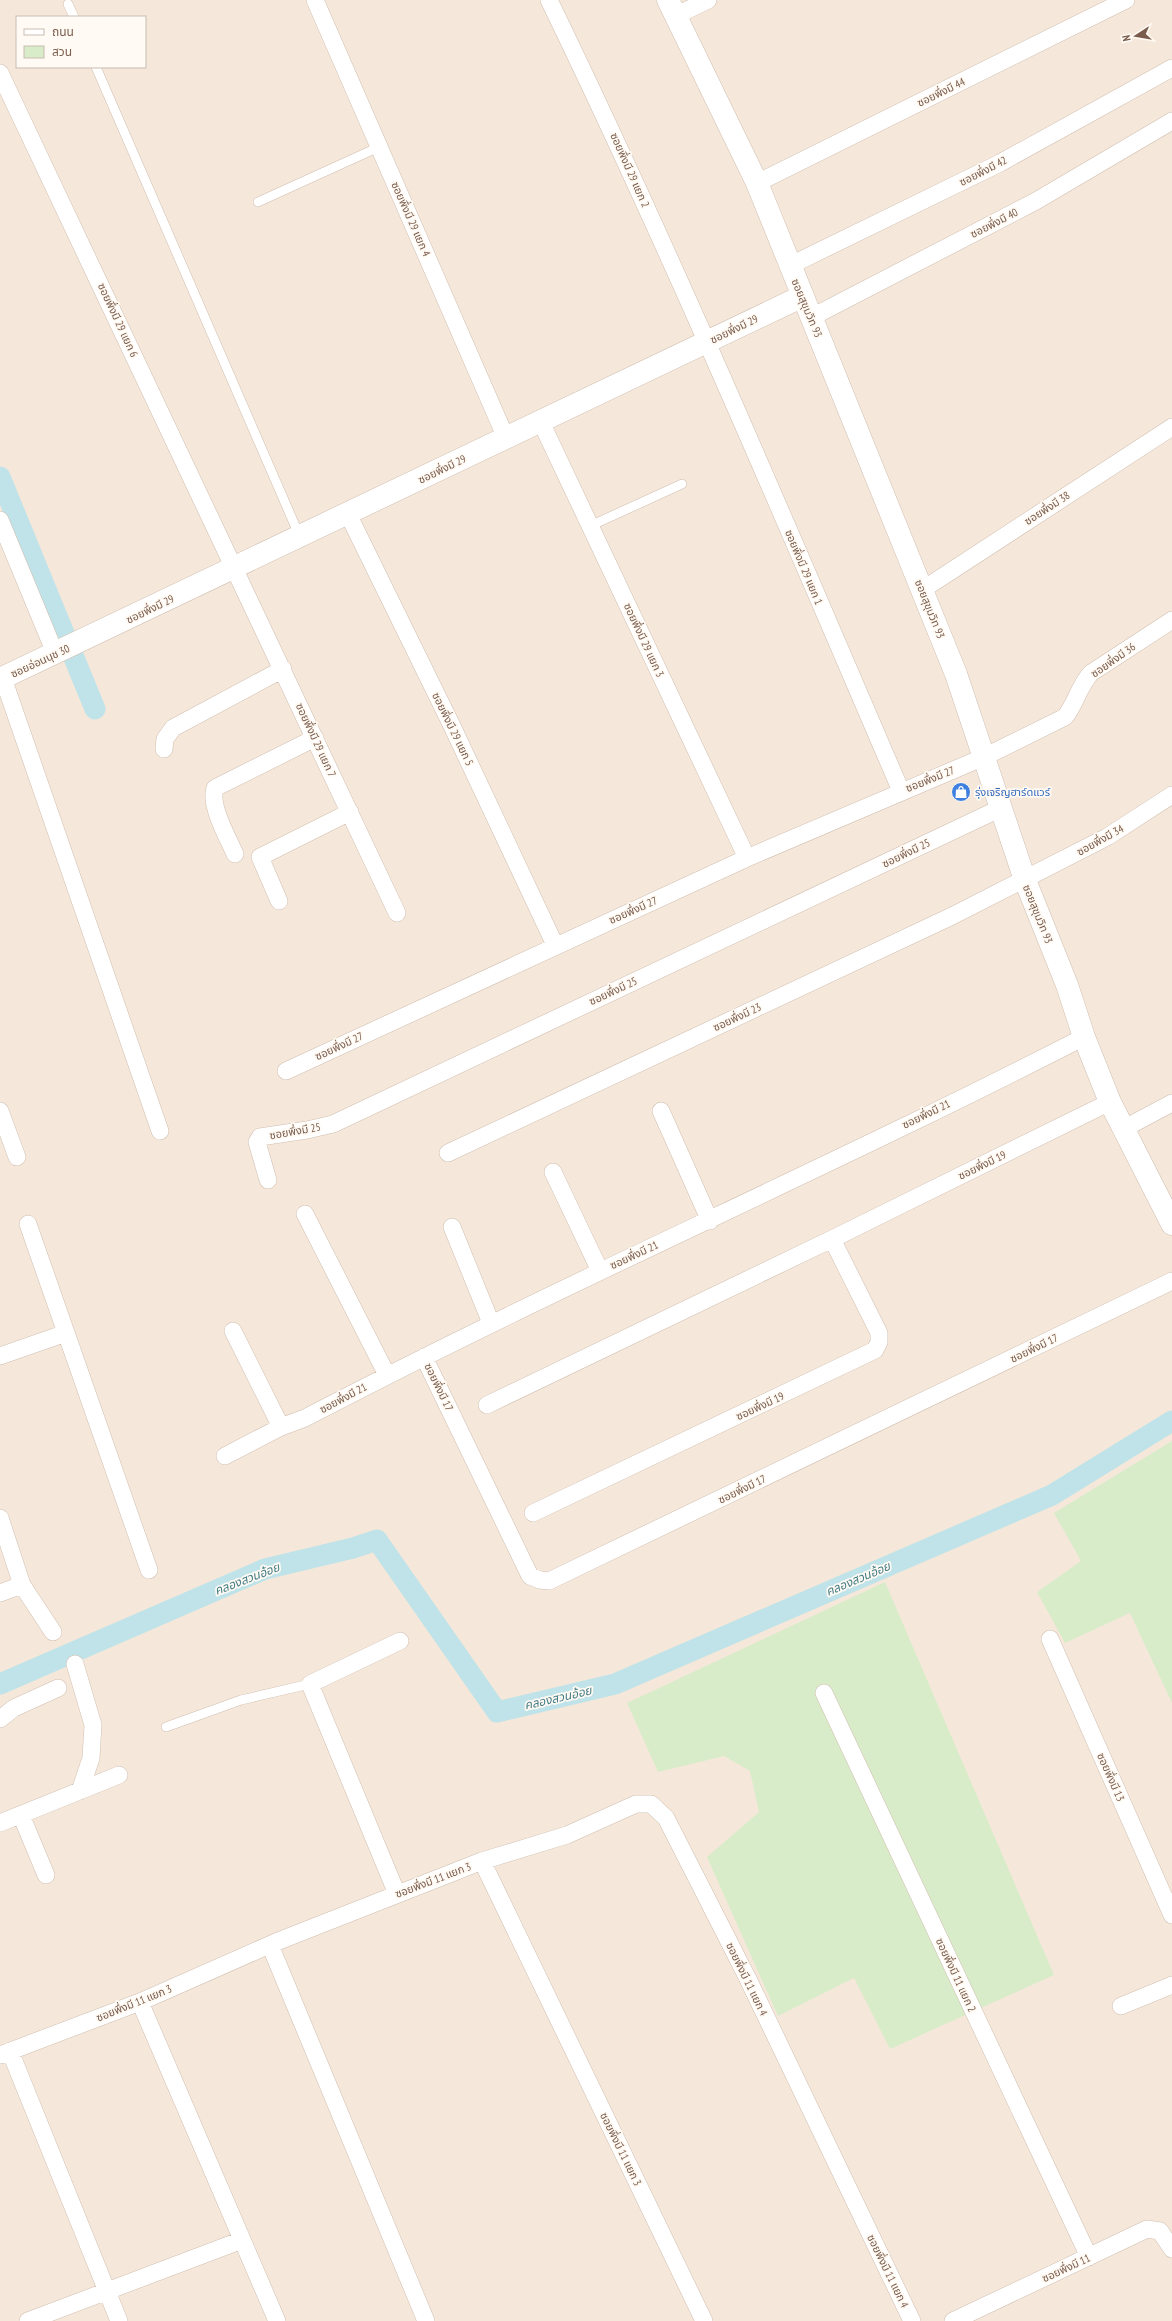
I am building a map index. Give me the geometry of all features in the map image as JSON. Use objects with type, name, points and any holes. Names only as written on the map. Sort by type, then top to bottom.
[{"type":"street","name":"ซอยพึ่งมี 29 แยก 4","points":[[315,0],[506,438]]},
{"type":"street","name":"ซอยพึ่งมี 29 แยก 2","points":[[549,0],[600,104],[707,342]]},
{"type":"street","points":[[672,8],[708,0]]},
{"type":"street","name":"ซอยพึ่งมี 44","points":[[757,183],[1126,0]]},
{"type":"street","name":"ซอยสุขุมวิท 93","points":[[672,8],[757,183],[789,266],[812,317],[956,674],[1025,880],[1067,985],[1084,1036],[1110,1102],[1172,1224]]},
{"type":"street","name":"ซอยพึ่งมี 42","points":[[789,266],[1000,163],[1172,68]]},
{"type":"street","name":"ซอยพึ่งมี 29 แยก 6","points":[[0,73],[236,568]]},
{"type":"street","name":"ซอยพึ่งมี 40","points":[[812,317],[1036,201],[1172,121]]},
{"type":"street","name":"ซอยพึ่งมี 29","points":[[81,642],[803,296]]},
{"type":"street","name":"ซอยพึ่งมี 29 แยก 1","points":[[707,342],[901,791]]},
{"type":"street","name":"ซอยพึ่งมี 29 แยก 3","points":[[541,422],[747,858]]},
{"type":"street","name":"ซอยพึ่งมี 38","points":[[922,590],[1172,427]]},
{"type":"street","name":"ซอยพึ่งมี 29 แยก 5","points":[[348,514],[452,726],[555,945]]},
{"type":"street","points":[[0,520],[58,651]]},
{"type":"street","name":"ซอยพึ่งมี 29 แยก 7","points":[[236,568],[397,912]]},
{"type":"street","name":"ซอยพึ่งมี 36","points":[[984,757],[1065,717],[1072,707],[1083,682],[1091,673],[1172,620]]},
{"type":"street","name":"ซอยอ่อนนุช 30","points":[[2,679],[58,651],[81,642]]},
{"type":"street","points":[[164,749],[165,739],[173,728],[283,669]]},
{"type":"street","points":[[2,679],[160,1131]]},
{"type":"street","points":[[235,854],[217,813],[214,795],[215,788],[316,738]]},
{"type":"street","name":"ซอยพึ่งมี 27","points":[[286,1071],[555,945],[747,858],[901,791],[984,757]]},
{"type":"street","name":"ซอยพึ่งมี 34","points":[[1025,880],[1107,837],[1172,795]]},
{"type":"street","name":"ซอยพึ่งมี 25","points":[[268,1180],[258,1148],[257,1142],[260,1137],[307,1130],[333,1124],[1001,808]]},
{"type":"street","points":[[279,901],[260,857],[350,812]]},
{"type":"street","name":"ซอยพึ่งมี 23","points":[[448,1154],[952,916],[1025,880]]},
{"type":"street","name":"ซอยพึ่งมี 21","points":[[225,1456],[281,1427],[305,1418],[387,1375],[491,1324],[710,1220],[1084,1036]]},
{"type":"street","name":"ซอยพึ่งมี 19","points":[[487,1405],[832,1239],[1110,1102]]},
{"type":"street","points":[[1123,1129],[1172,1103]]},
{"type":"street","points":[[0,1111],[18,1157]]},
{"type":"street","points":[[661,1111],[710,1220]]},
{"type":"street","points":[[553,1172],[600,1271]]},
{"type":"street","points":[[305,1214],[387,1375]]},
{"type":"street","points":[[28,1224],[149,1570]]},
{"type":"street","points":[[452,1227],[491,1324]]},
{"type":"street","name":"ซอยพึ่งมี 19","points":[[533,1513],[875,1350],[879,1342],[879,1333],[832,1239]]},
{"type":"street","name":"ซอยพึ่งมี 17","points":[[424,1357],[530,1576],[549,1581],[1172,1281]]},
{"type":"street","points":[[234,1331],[281,1427]]},
{"type":"street","points":[[0,1356],[66,1333]]},
{"type":"street","points":[[0,1518],[22,1585],[53,1632]]},
{"type":"street","points":[[0,1593],[22,1585]]},
{"type":"street","name":"ซอยพึ่งมี 13","points":[[1050,1639],[1172,1915]]},
{"type":"street","points":[[397,1894],[310,1684],[400,1641]]},
{"type":"street","points":[[75,1664],[93,1725],[91,1758],[80,1791]]},
{"type":"street","points":[[0,1720],[14,1708],[58,1688]]},
{"type":"street","name":"ซอยพึ่งมี 11 แยก 2","points":[[824,1693],[1088,2257]]},
{"type":"street","points":[[0,1823],[119,1775]]},
{"type":"street","name":"ซอยพึ่งมี 11 แยก 4","points":[[482,1861],[530,1848],[567,1835],[636,1804],[651,1804],[666,1818],[748,1979],[912,2321]]},
{"type":"street","points":[[20,1815],[46,1875]]},
{"type":"street","name":"ซอยพึ่งมี 11 แยก 3","points":[[5,2053],[140,2002],[270,1945],[482,1861],[704,2321]]},
{"type":"street","points":[[270,1945],[426,2321]]},
{"type":"street","points":[[1121,2006],[1172,1985]]},
{"type":"street","points":[[140,2002],[277,2321]]},
{"type":"street","points":[[5,2053],[119,2321]]},
{"type":"street","name":"ซอยพึ่งมี 11","points":[[953,2321],[1147,2230],[1160,2231],[1172,2249]]},
{"type":"street","points":[[28,2321],[242,2240]]},
{"type":"lane","points":[[68,4],[74,16]]},
{"type":"lane","points":[[96,68],[300,537]]},
{"type":"lane","points":[[258,202],[379,147]]},
{"type":"lane","points":[[590,526],[682,484]]},
{"type":"lane","points":[[166,1727],[242,1700],[310,1684]]},
{"type":"shaded area","points":[[0,0],[1172,0],[1172,2321],[0,2321]]},
{"type":"green space","points":[[1172,1441],[1172,1703],[1130,1613],[1065,1643],[1037,1592],[1081,1561],[1054,1513]]},
{"type":"green space","points":[[885,1582],[1054,1975],[890,2049],[854,1978],[778,2016],[707,1857],[759,1812],[750,1771],[724,1756],[658,1772],[627,1703]]},
{"type":"waterway","points":[[0,477],[95,709]]},
{"type":"waterway","name":"คลองสวนอ้อย","points":[[0,1684],[265,1569],[353,1548],[377,1540],[497,1712],[615,1684],[1052,1495],[1172,1421]]},
{"type":"place","name":"รุ่งเจริญฮาร์ดแวร์","points":[[961,792]]}]
